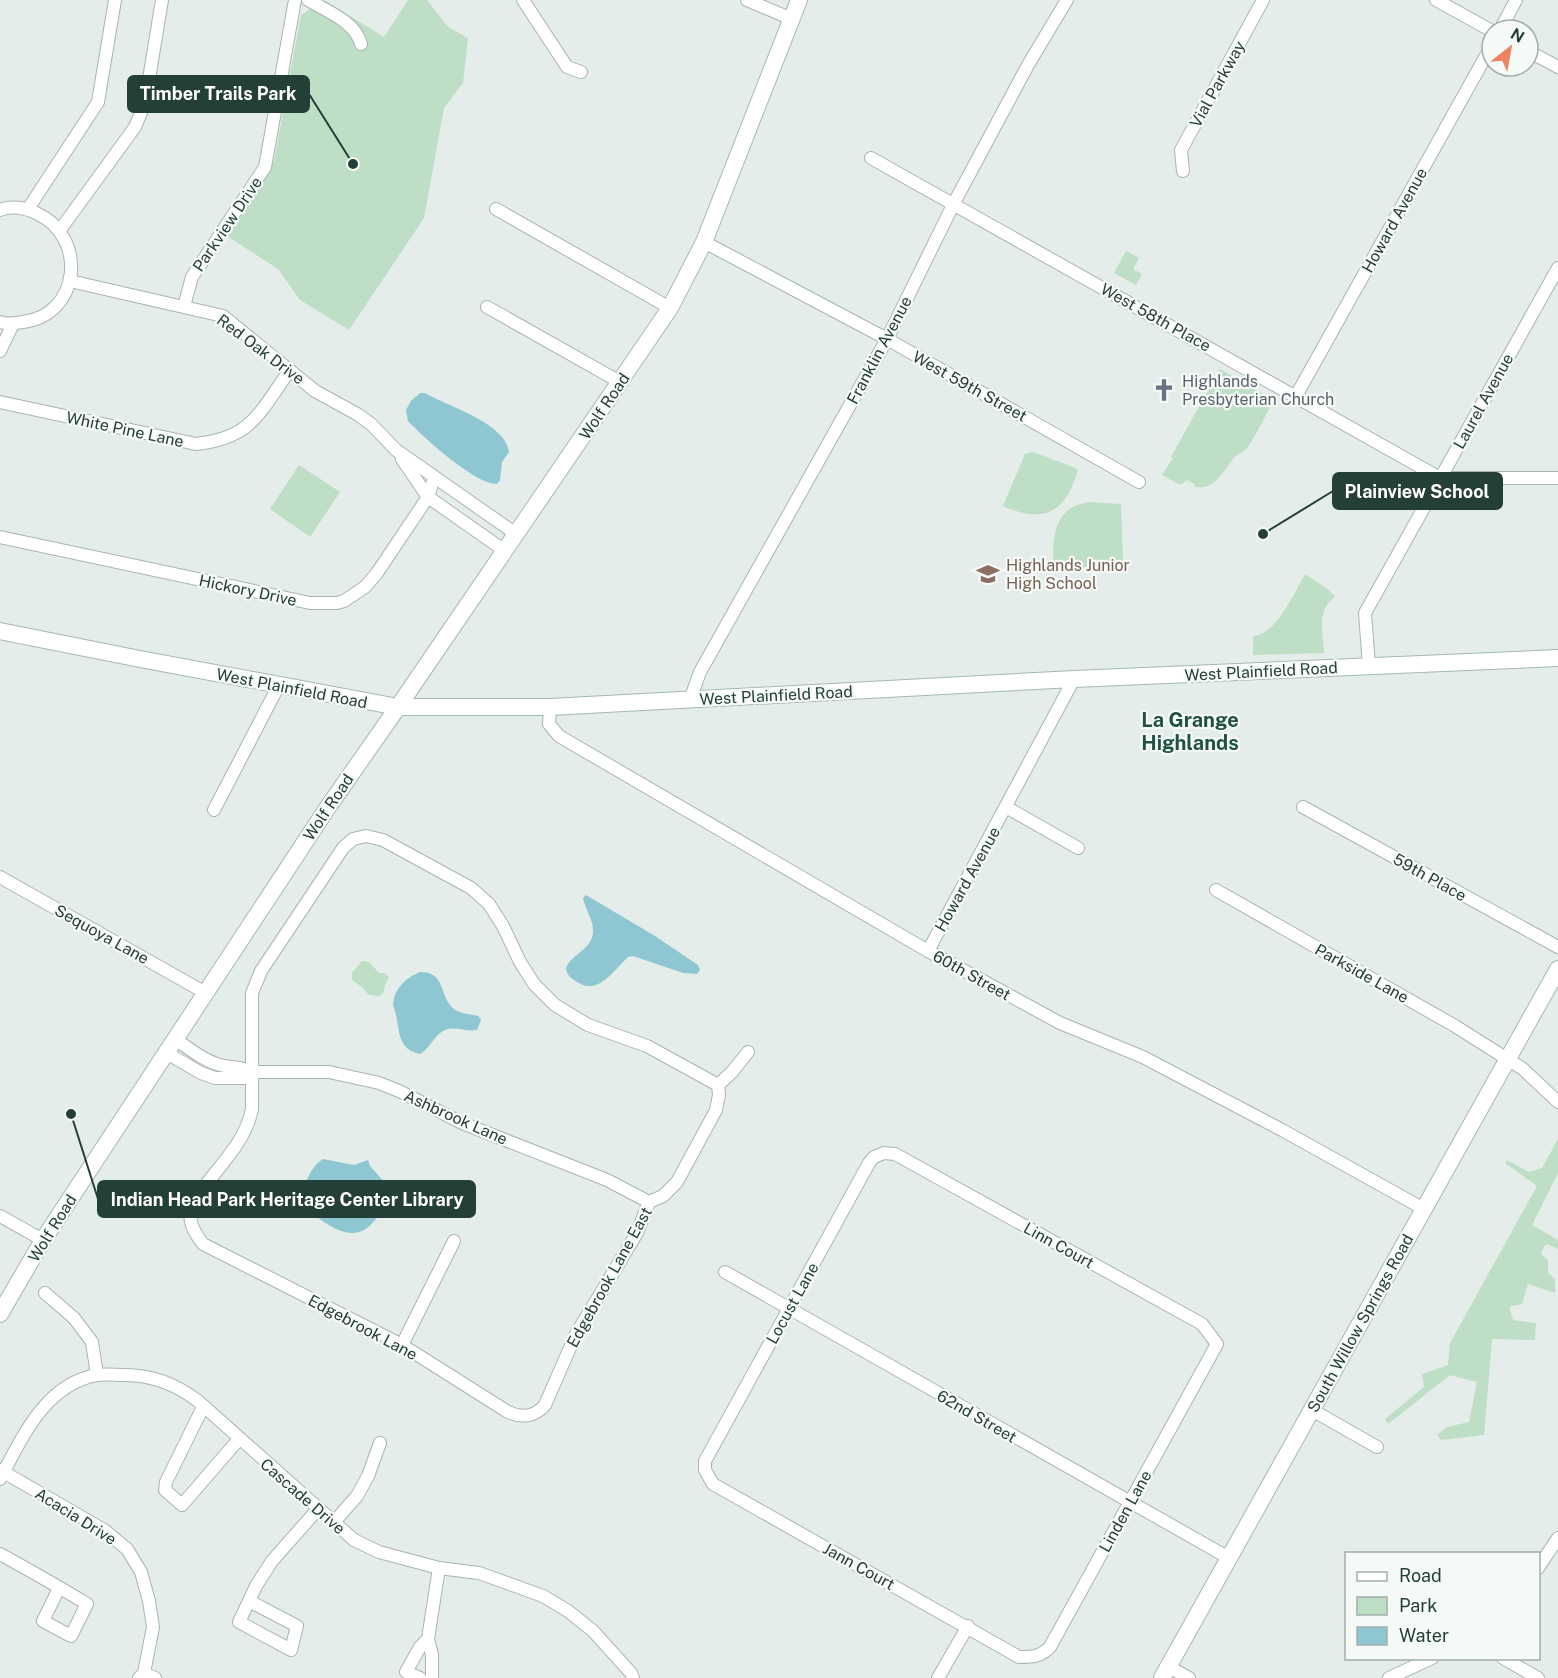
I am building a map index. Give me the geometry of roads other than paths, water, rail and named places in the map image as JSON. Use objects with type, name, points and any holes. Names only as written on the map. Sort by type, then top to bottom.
[{"type":"main road","name":"Wolf Road","points":[[0,1314],[43,1240],[321,816],[670,308],[704,242],[799,0]]},
{"type":"main road","name":"West Plainfield Road","points":[[0,631],[398,707],[550,707],[1558,658]]},
{"type":"main road","name":"South Willow Springs Road","points":[[1166,1672],[1558,969]]},
{"type":"street","points":[[28,209],[98,102],[115,0]]},
{"type":"street","points":[[60,230],[135,127],[145,103],[162,0]]},
{"type":"street","name":"Parkview Drive","points":[[184,306],[192,277],[265,167],[296,0]]},
{"type":"street","points":[[308,0],[345,22],[359,36],[361,44]]},
{"type":"street","points":[[523,0],[567,67],[581,72]]},
{"type":"street","points":[[747,0],[792,19]]},
{"type":"street","name":"Franklin Avenue","points":[[690,700],[700,672],[887,339],[954,203],[1028,65],[1066,0]]},
{"type":"street","name":"Vial Parkway","points":[[1183,171],[1181,150],[1263,0]]},
{"type":"street","points":[[1436,0],[1480,24]]},
{"type":"street","points":[[1506,18],[1516,0]]},
{"type":"street","points":[[1540,58],[1558,68]]},
{"type":"street","name":"Howard Avenue","points":[[1296,396],[1480,66]]},
{"type":"street","name":"West 58th Place","points":[[871,158],[1440,478]]},
{"type":"street","points":[[0,210],[28,209],[46,217],[60,230],[70,248],[72,275],[65,294],[52,310],[35,321],[6,323],[0,351]]},
{"type":"street","points":[[496,209],[670,308]]},
{"type":"street","name":"West 59th Street","points":[[704,242],[887,339],[1138,482]]},
{"type":"street","name":"Laurel Avenue","points":[[1369,666],[1365,613],[1558,268]]},
{"type":"street","name":"Red Oak Drive","points":[[70,281],[223,316],[315,391],[371,424],[396,450],[428,497],[505,551]]},
{"type":"street","points":[[488,307],[620,382]]},
{"type":"street","name":"White Pine Lane","points":[[0,402],[196,444],[218,442],[236,435],[253,422],[290,370]]},
{"type":"street","name":"Red Oak Drive","points":[[396,450],[516,534]]},
{"type":"street","name":"Hickory Drive","points":[[0,537],[324,605],[344,601],[372,580],[428,497],[434,478]]},
{"type":"street","points":[[1440,478],[1558,478]]},
{"type":"street","name":"Howard Avenue","points":[[928,951],[1074,680]]},
{"type":"street","points":[[214,810],[279,685]]},
{"type":"street","name":"60th Street","points":[[550,707],[549,724],[559,736],[928,951],[1060,1023],[1153,1062],[1424,1209]]},
{"type":"street","name":"Howard Avenue","points":[[1006,807],[1078,848]]},
{"type":"street","name":"59th Place","points":[[1303,807],[1558,947]]},
{"type":"street","points":[[252,1072],[252,993],[261,970],[343,848],[353,839],[366,836],[383,840],[471,888],[489,904],[534,984],[555,1005],[588,1025],[647,1046],[718,1085],[748,1052]]},
{"type":"street","name":"Sequoya Lane","points":[[0,877],[204,992]]},
{"type":"street","name":"Parkside Lane","points":[[1216,890],[1455,1026],[1508,1059]]},
{"type":"street","name":"Ashbrook Lane","points":[[169,1045],[220,1065],[243,1067],[252,1072],[329,1072],[378,1083],[399,1091],[462,1123],[607,1180],[649,1202]]},
{"type":"street","points":[[1508,1059],[1523,1069],[1558,1101]]},
{"type":"street","name":"Edgebrook Lane","points":[[252,1072],[252,1109],[246,1129],[241,1140],[192,1206],[190,1212],[192,1230],[203,1244],[402,1345],[508,1412],[522,1416],[536,1412]]},
{"type":"street","name":"Edgebrook Lane East","points":[[536,1412],[545,1405],[576,1334],[637,1233],[649,1202],[663,1197],[677,1182],[716,1110],[718,1085]]},
{"type":"street","name":"Locust Lane","points":[[705,1470],[705,1461],[869,1163],[874,1157],[884,1153],[895,1154]]},
{"type":"street","name":"Linn Court","points":[[895,1154],[1202,1324],[1216,1344]]},
{"type":"street","points":[[0,1216],[43,1240]]},
{"type":"street","points":[[402,1345],[454,1241]]},
{"type":"street","name":"62nd Street","points":[[725,1272],[1229,1558]]},
{"type":"street","points":[[45,1293],[74,1318],[92,1342],[97,1375]]},
{"type":"street","name":"Linden Lane","points":[[1019,1657],[1034,1657],[1050,1647],[1216,1344]]},
{"type":"street","name":"Cascade Drive","points":[[1,1474],[25,1432],[44,1406],[69,1386],[97,1375],[132,1375],[160,1380],[180,1389],[203,1407],[354,1540],[378,1552],[439,1568],[479,1573],[543,1596],[568,1611],[593,1631],[633,1678]]},
{"type":"street","points":[[203,1407],[166,1482],[165,1490],[182,1505],[239,1440]]},
{"type":"street","points":[[1312,1410],[1377,1446]]},
{"type":"street","points":[[334,1522],[357,1496],[368,1476],[380,1443]]},
{"type":"street","name":"Jann Court","points":[[705,1470],[713,1484],[968,1626],[1019,1657]]},
{"type":"street","name":"Acacia Drive","points":[[1,1474],[104,1530],[127,1549],[141,1572],[153,1627],[146,1676]]},
{"type":"street","points":[[249,1601],[297,1626],[291,1650],[239,1622],[249,1601],[272,1561],[318,1509]]},
{"type":"street","points":[[1540,1566],[1558,1538]]},
{"type":"street","points":[[0,1554],[59,1588]]},
{"type":"street","points":[[432,1678],[432,1655],[428,1639],[439,1568]]},
{"type":"street","points":[[938,1678],[968,1626]]},
{"type":"street","points":[[420,1678],[406,1672],[420,1647],[428,1639]]},
{"type":"street","points":[[1389,1678],[1430,1660]]},
{"type":"street","points":[[1505,1660],[1538,1678]]},
{"type":"street","points":[[1166,1672],[1189,1678]]},
{"type":"water","points":[[420,393],[425,393],[474,416],[498,432],[509,452],[502,462],[500,480],[497,484],[476,477],[463,469],[408,421],[406,410],[411,401]]},
{"type":"water","points":[[586,895],[655,936],[698,965],[700,970],[697,974],[683,973],[633,956],[628,957],[611,975],[598,984],[585,986],[577,982],[568,975],[566,968],[590,942],[592,936],[592,922],[583,898]]},
{"type":"water","points":[[420,972],[429,973],[438,980],[449,1004],[454,1009],[478,1016],[481,1020],[477,1030],[448,1029],[444,1031],[420,1054],[406,1047],[402,1041],[393,1005],[402,984]]},
{"type":"water","points":[[323,1159],[354,1165],[368,1160],[370,1166],[386,1184],[385,1198],[380,1211],[369,1227],[356,1233],[349,1233],[328,1225],[311,1213],[300,1211],[297,1208],[309,1175]]},
{"type":"place","name":"Timber Trails Park","points":[[353,164]]},
{"type":"place","name":"Highlands Presbyterian Church","points":[[1164,390]]},
{"type":"place","name":"Plainview School","points":[[1263,534]]},
{"type":"place","name":"Highlands Junior High School","points":[[988,574]]},
{"type":"place","name":"Indian Head Park Heritage Center Library","points":[[71,1114]]},
{"type":"district","name":"La Grange Highlands","points":[[1190,732]]}]
